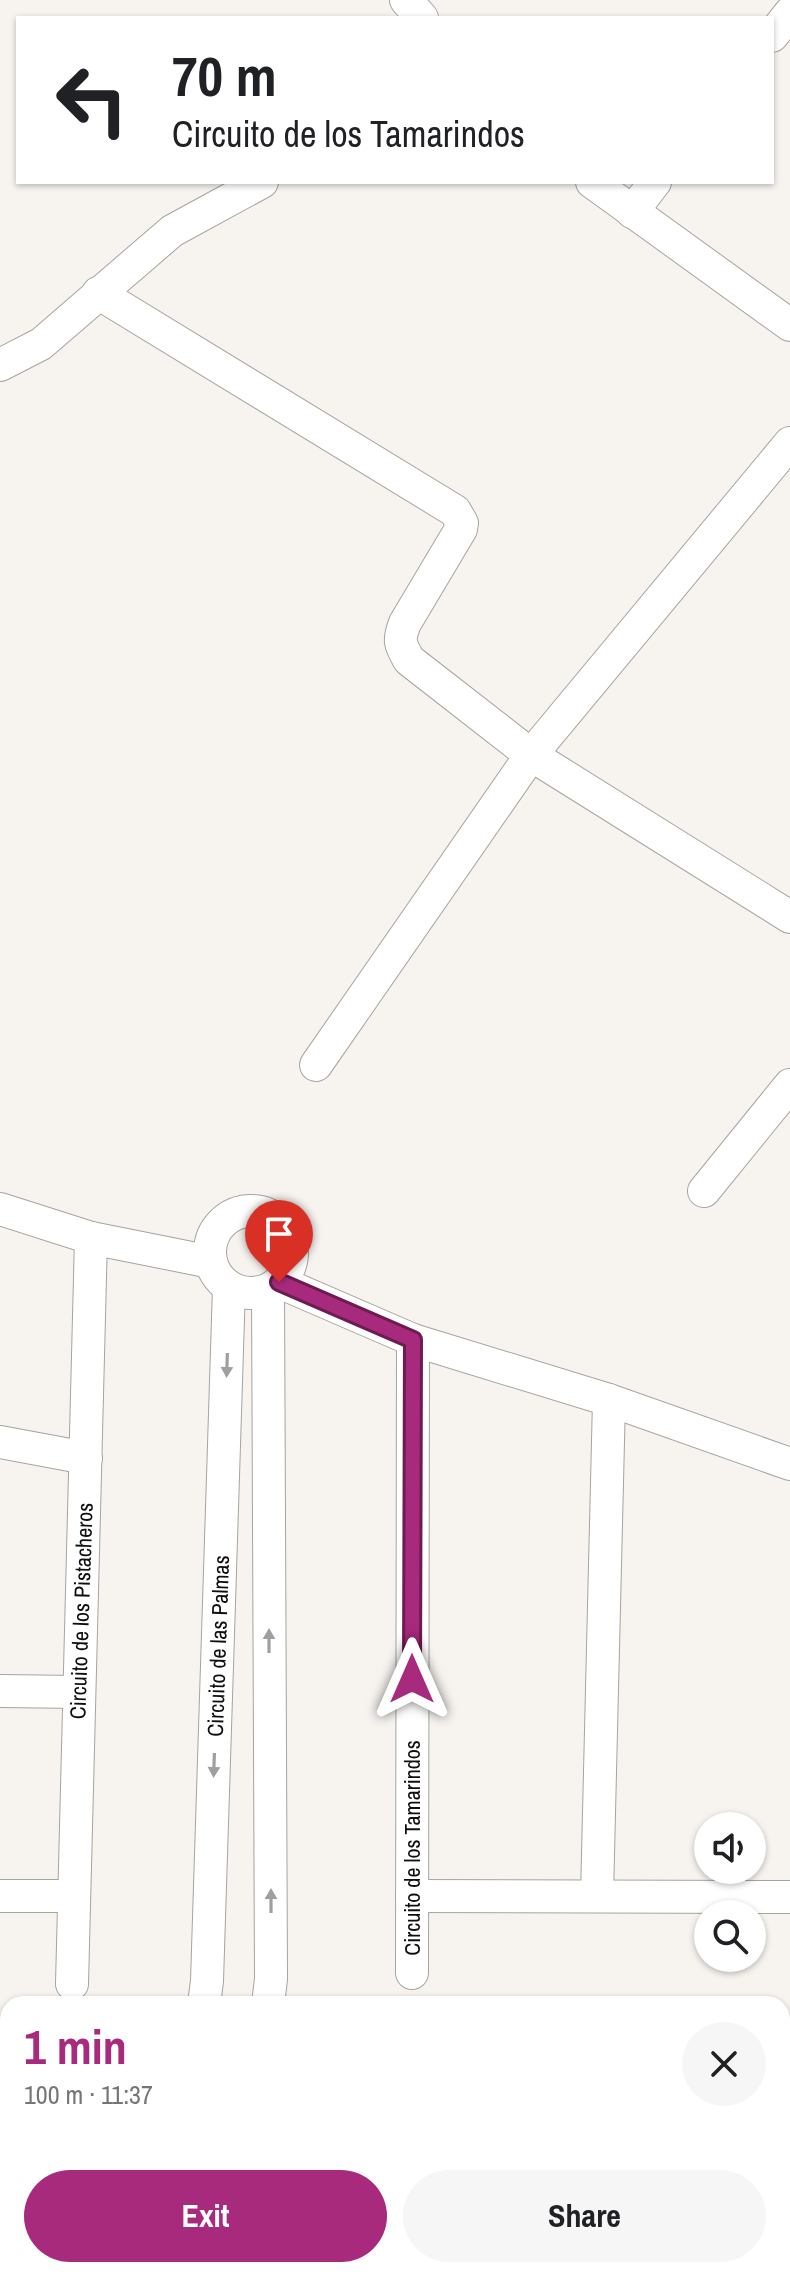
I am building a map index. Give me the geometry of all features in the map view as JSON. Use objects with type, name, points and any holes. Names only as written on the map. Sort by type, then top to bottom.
[{"type":"street","points":[[406,0],[420,16]]},
{"type":"street","points":[[774,33],[790,13]]},
{"type":"street","points":[[0,365],[41,344],[172,231],[258,184]]},
{"type":"street","points":[[595,184],[790,325]]},
{"type":"street","points":[[632,212],[653,184]]},
{"type":"street","points":[[98,293],[455,511],[462,523],[461,529],[400,635],[400,644],[409,660],[531,755],[790,917]]},
{"type":"street","points":[[316,1065],[531,755],[790,443]]},
{"type":"street","points":[[704,1191],[790,1085]]},
{"type":"street","points":[[0,1209],[91,1238],[211,1262]]},
{"type":"street","points":[[252,1211],[266,1215],[285,1230],[291,1242],[291,1257],[288,1270],[273,1286],[257,1293],[243,1293],[219,1278],[211,1262],[210,1247],[214,1234],[223,1222],[238,1213],[252,1211]]},
{"type":"street","name":"Circuito de los Pistacheros","points":[[72,1984],[91,1238]]},
{"type":"street","points":[[273,1286],[413,1340],[609,1400],[790,1464]]},
{"type":"street","points":[[269,1996],[273,1286]]},
{"type":"street","name":"Circuito de las Palmas","points":[[205,1996],[229,1287]]},
{"type":"street","name":"Circuito de los Tamarindos","points":[[412,1973],[413,1340]]},
{"type":"street","points":[[597,1896],[609,1400]]},
{"type":"street","points":[[0,1442],[86,1458]]},
{"type":"street","points":[[0,1691],[79,1692]]},
{"type":"street","points":[[0,1896],[74,1896]]},
{"type":"street","points":[[412,1896],[790,1897]]},
{"type":"route","points":[[279,1282],[413,1340],[412,1679]]}]
